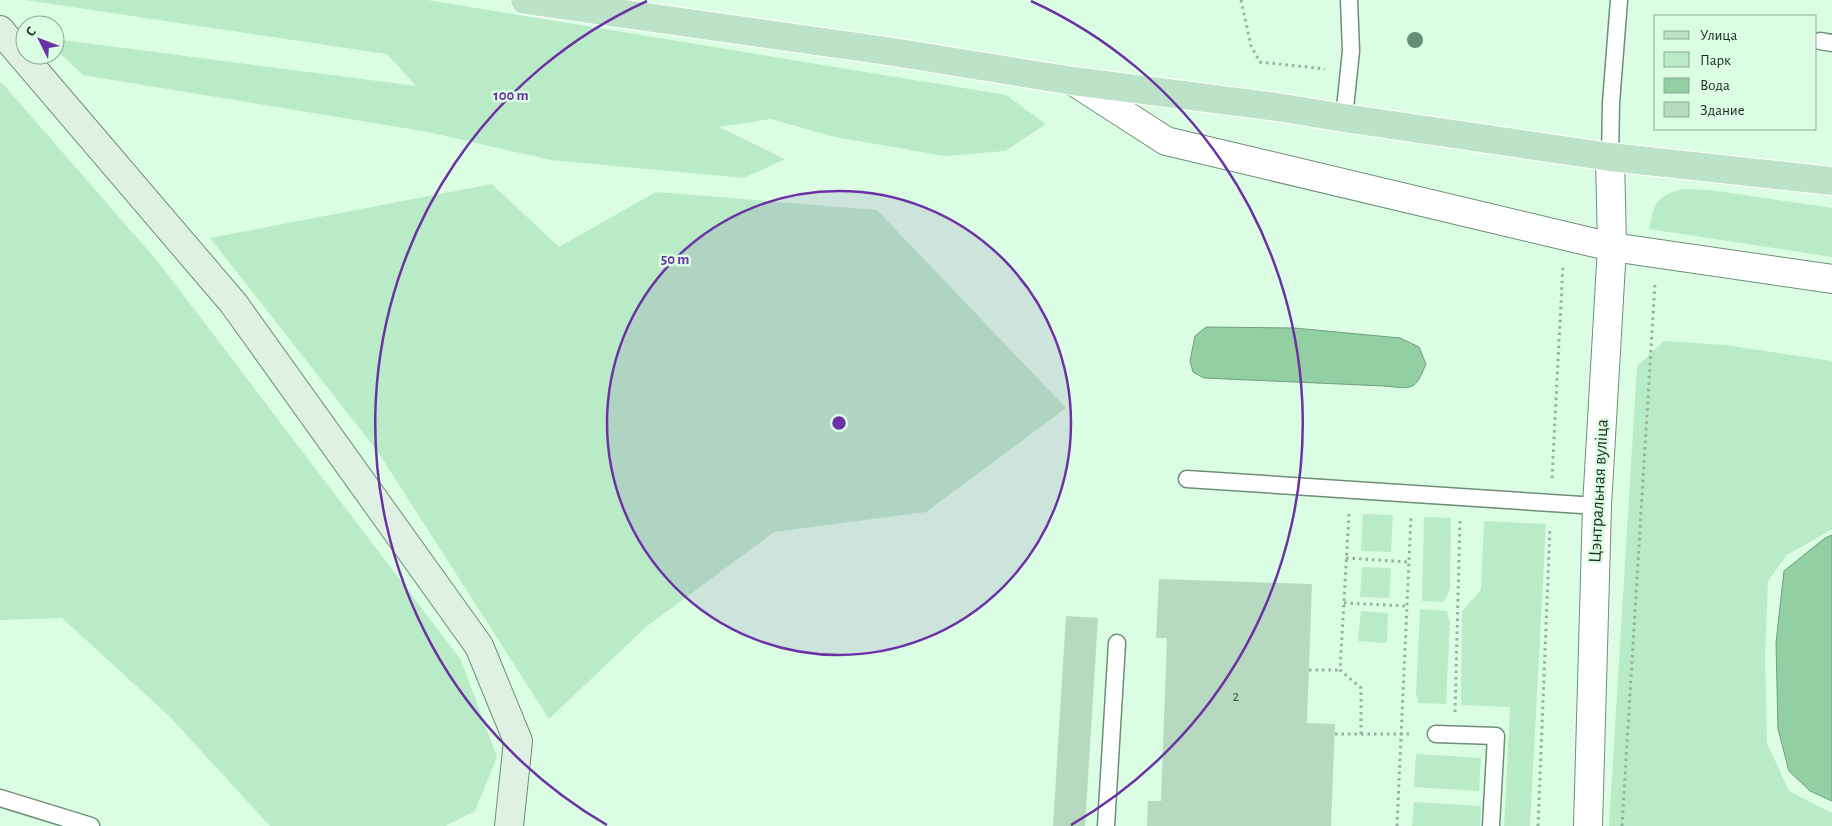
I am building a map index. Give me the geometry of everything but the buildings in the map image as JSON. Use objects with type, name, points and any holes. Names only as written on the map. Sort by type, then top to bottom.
[{"type":"main road","points":[[525,0],[887,51],[1073,81],[1277,106],[1344,118],[1610,157],[1832,181]]},
{"type":"street","points":[[0,30],[234,304],[479,646],[518,741],[509,826]]},
{"type":"street","points":[[1073,81],[1166,141],[1612,247],[1832,280]]},
{"type":"street","name":"Цэнтральная вуліца","points":[[1588,826],[1597,506],[1612,247],[1610,157]]},
{"type":"lane","points":[[1344,118],[1350,51],[1349,0]]},
{"type":"lane","points":[[1610,157],[1611,103],[1619,0]]},
{"type":"lane","points":[[1187,478],[1597,506]]},
{"type":"lane","points":[[1106,826],[1117,643]]},
{"type":"lane","points":[[1436,734],[1496,736],[1492,826]]},
{"type":"lane","points":[[0,798],[91,826]]},
{"type":"path","points":[[1241,0],[1251,46],[1260,62],[1348,72]]},
{"type":"path","points":[[1538,826],[1564,236]]},
{"type":"path","points":[[1622,826],[1657,254]]},
{"type":"path","points":[[1340,670],[1350,489]]},
{"type":"path","points":[[1398,826],[1412,493]]},
{"type":"path","points":[[1454,735],[1461,496]]},
{"type":"path","points":[[1346,558],[1409,562]]},
{"type":"path","points":[[1344,603],[1407,606]]},
{"type":"path","points":[[1309,670],[1340,670],[1361,688],[1361,734]]},
{"type":"path","points":[[1335,734],[1436,734]]},
{"type":"green space","points":[[25,0],[427,0],[1006,95],[1046,124],[1005,151],[945,156],[835,137],[771,119],[719,127],[785,159],[744,178],[551,160],[428,132],[83,75],[65,58],[65,40],[416,86],[387,54]]},
{"type":"green space","points":[[0,83],[3,84],[159,263],[461,660],[497,757],[475,811],[445,826],[270,826],[169,716],[62,618],[0,620]]},
{"type":"green space","points":[[492,184],[559,247],[656,192],[877,210],[1066,408],[926,512],[774,532],[646,627],[549,719],[378,452],[210,238]]},
{"type":"green space","points":[[1682,189],[1710,190],[1832,208],[1832,257],[1649,229],[1657,202],[1666,195]]},
{"type":"green space","points":[[1664,341],[1725,345],[1832,361],[1832,529],[1787,555],[1768,581],[1765,656],[1767,743],[1789,791],[1832,813],[1832,826],[1609,826],[1637,366]]},
{"type":"green space","points":[[1363,514],[1393,515],[1391,552],[1361,551]]},
{"type":"green space","points":[[1424,517],[1451,518],[1450,588],[1444,602],[1422,601]]},
{"type":"green space","points":[[1484,521],[1546,524],[1530,826],[1504,826],[1510,707],[1461,705],[1462,611],[1481,590]]},
{"type":"green space","points":[[1362,567],[1391,568],[1389,598],[1360,597]]},
{"type":"green space","points":[[1420,609],[1447,611],[1450,623],[1446,704],[1419,703],[1416,694]]},
{"type":"green space","points":[[1361,611],[1388,613],[1387,643],[1358,641]]},
{"type":"green space","points":[[1416,754],[1481,758],[1479,791],[1414,787]]},
{"type":"green space","points":[[1414,802],[1481,806],[1480,826],[1412,826]]},
{"type":"water","points":[[1206,327],[1294,328],[1400,338],[1419,347],[1426,364],[1416,384],[1402,388],[1204,378],[1193,372],[1190,361],[1195,336]]},
{"type":"water","points":[[1832,535],[1832,801],[1810,791],[1789,771],[1778,729],[1776,643],[1784,571],[1825,538]]}]
